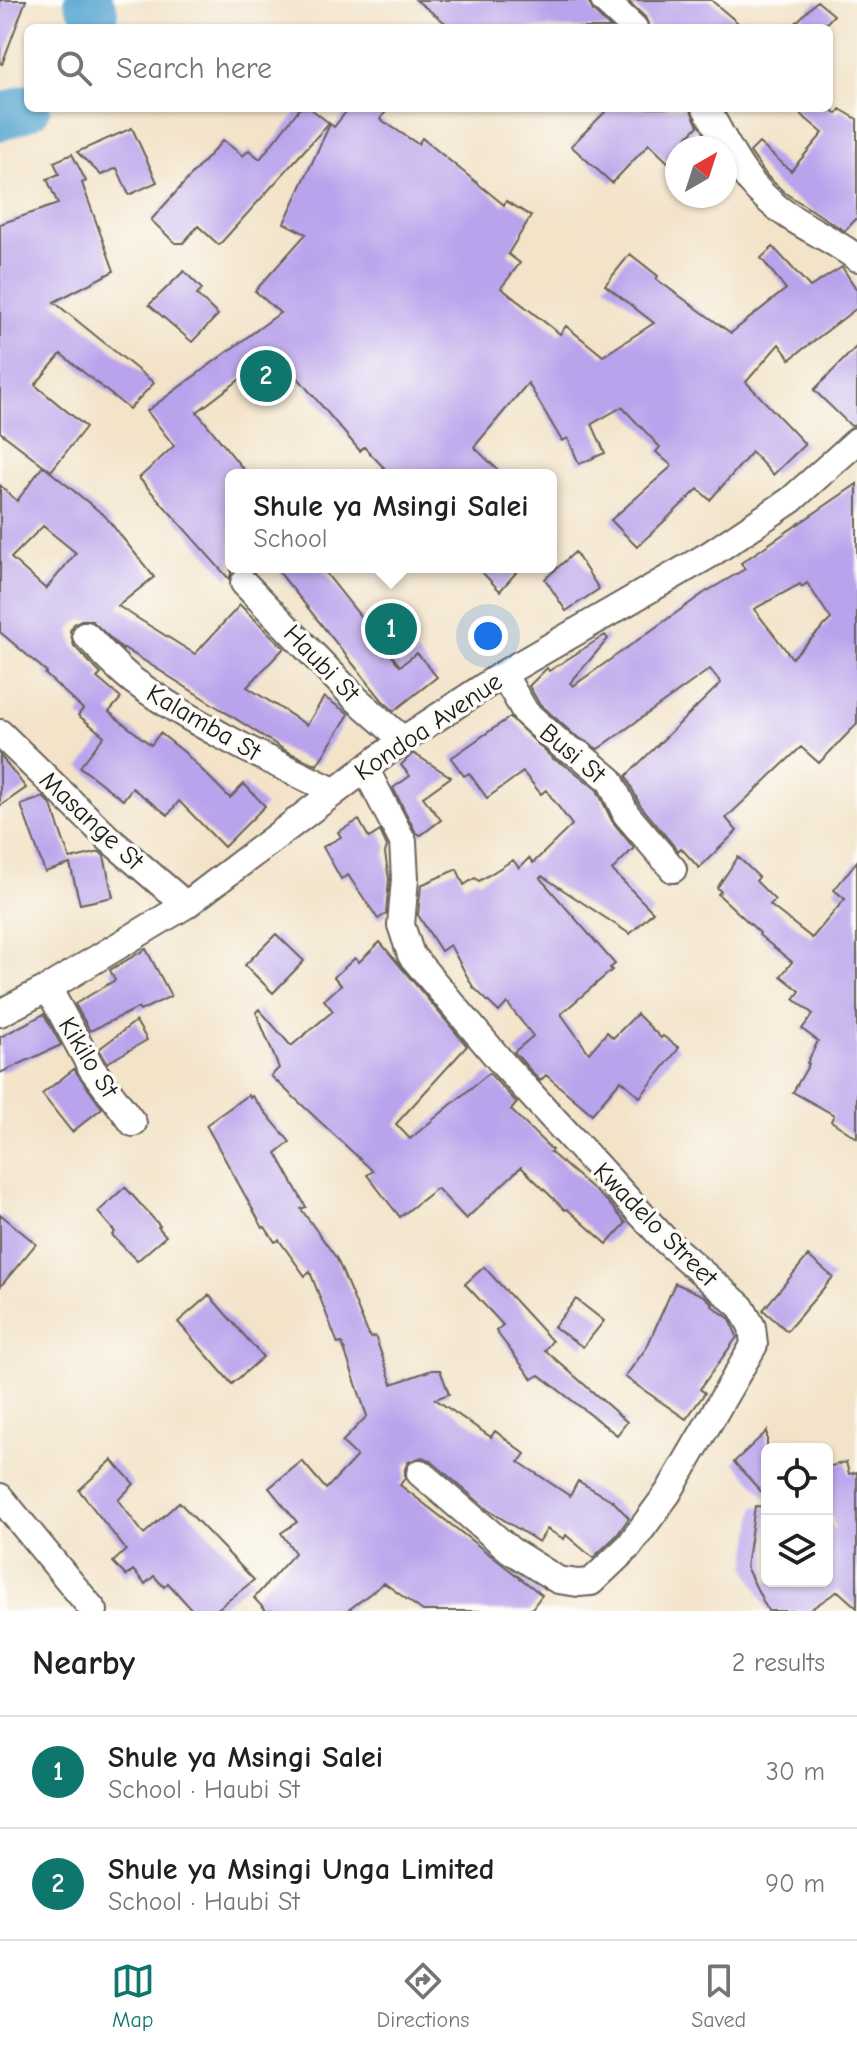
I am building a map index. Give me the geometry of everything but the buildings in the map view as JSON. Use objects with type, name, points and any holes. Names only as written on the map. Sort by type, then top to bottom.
[{"type":"street","points":[[604,0],[630,24]]},
{"type":"street","points":[[708,112],[734,158],[762,195],[786,214],[857,258]]},
{"type":"street","name":"Kondoa Avenue","points":[[0,1013],[48,988],[186,905],[403,740],[503,674],[709,555],[791,500],[857,441]]},
{"type":"street","name":"Haubi St","points":[[244,583],[355,698],[403,740]]},
{"type":"street","name":"Kalamba St","points":[[86,635],[132,680],[166,703],[217,733],[334,791]]},
{"type":"street","name":"Busi St","points":[[503,674],[526,713],[564,747],[579,754],[610,780],[626,814],[673,869]]},
{"type":"street","name":"Masange St","points":[[0,733],[109,839],[186,905]]},
{"type":"street","name":"Kwadelo Street","points":[[365,768],[403,842],[405,879],[401,925],[411,955],[504,1065],[666,1241],[741,1307],[752,1327],[754,1345],[668,1493],[629,1546],[591,1582],[558,1580],[510,1550],[420,1473]]},
{"type":"street","name":"Kikilo St","points":[[48,988],[92,1069],[133,1123]]},
{"type":"street","points":[[0,1497],[94,1611]]},
{"type":"waterway","points":[[87,0],[95,13],[93,24]]},
{"type":"waterway","points":[[0,118],[24,109]]},
{"type":"place","name":"Shule ya Msingi Unga Limited","points":[[266,376]]},
{"type":"place","name":"Shule ya Msingi Salei","points":[[391,629]]}]
